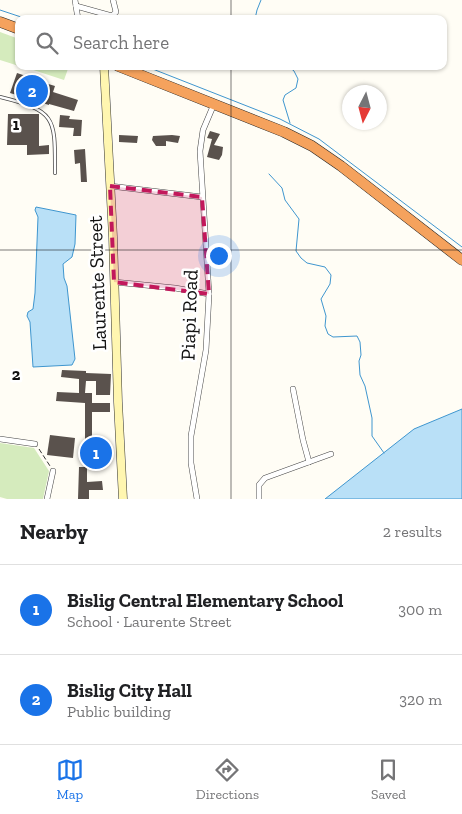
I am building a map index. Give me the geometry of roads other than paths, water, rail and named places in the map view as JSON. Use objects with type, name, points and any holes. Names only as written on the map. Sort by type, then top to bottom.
[{"type":"highway","points":[[0,22],[15,28]]},
{"type":"highway","points":[[128,70],[284,132],[312,146],[341,166],[462,260]]},
{"type":"street","points":[[113,0],[116,12],[113,15]]},
{"type":"street","points":[[75,3],[109,15]]},
{"type":"street","name":"Laurente Street","points":[[104,70],[123,499]]},
{"type":"street","name":"Piapi Road","points":[[197,499],[192,463],[191,436],[206,350],[209,294],[200,151],[203,130],[214,104]]},
{"type":"street","points":[[110,186],[202,198]]},
{"type":"street","points":[[114,282],[175,288],[209,294]]},
{"type":"street","points":[[293,390],[309,462]]},
{"type":"street","points":[[0,439],[35,444]]},
{"type":"street","points":[[259,499],[259,486],[262,480],[331,454]]},
{"type":"street","points":[[47,499],[53,471]]},
{"type":"lane","points":[[0,97],[43,112],[50,120],[55,140],[55,173]]},
{"type":"water","points":[[36,207],[76,215],[75,244],[72,257],[63,264],[75,359],[72,365],[33,367],[30,322],[27,316],[28,312],[33,309],[35,293],[38,217],[35,210]]},
{"type":"water","points":[[462,409],[462,499],[325,499],[414,429]]},
{"type":"waterway","points":[[256,15],[261,0]]},
{"type":"waterway","points":[[0,10],[15,15]]},
{"type":"waterway","points":[[155,70],[280,119],[319,139],[462,247]]},
{"type":"waterway","points":[[290,123],[283,100],[285,95],[296,88],[298,79],[293,70]]},
{"type":"waterway","points":[[269,174],[282,188],[285,200],[299,219],[296,251],[307,263],[325,267],[331,275],[330,284],[321,299],[326,316],[325,326],[328,334],[333,337],[357,336],[360,342],[360,375],[365,386],[372,418],[372,436],[384,453]]},
{"type":"place","name":"Bislig City Hall","points":[[32,91]]},
{"type":"place","name":"Bislig Central Elementary School","points":[[96,453]]}]
